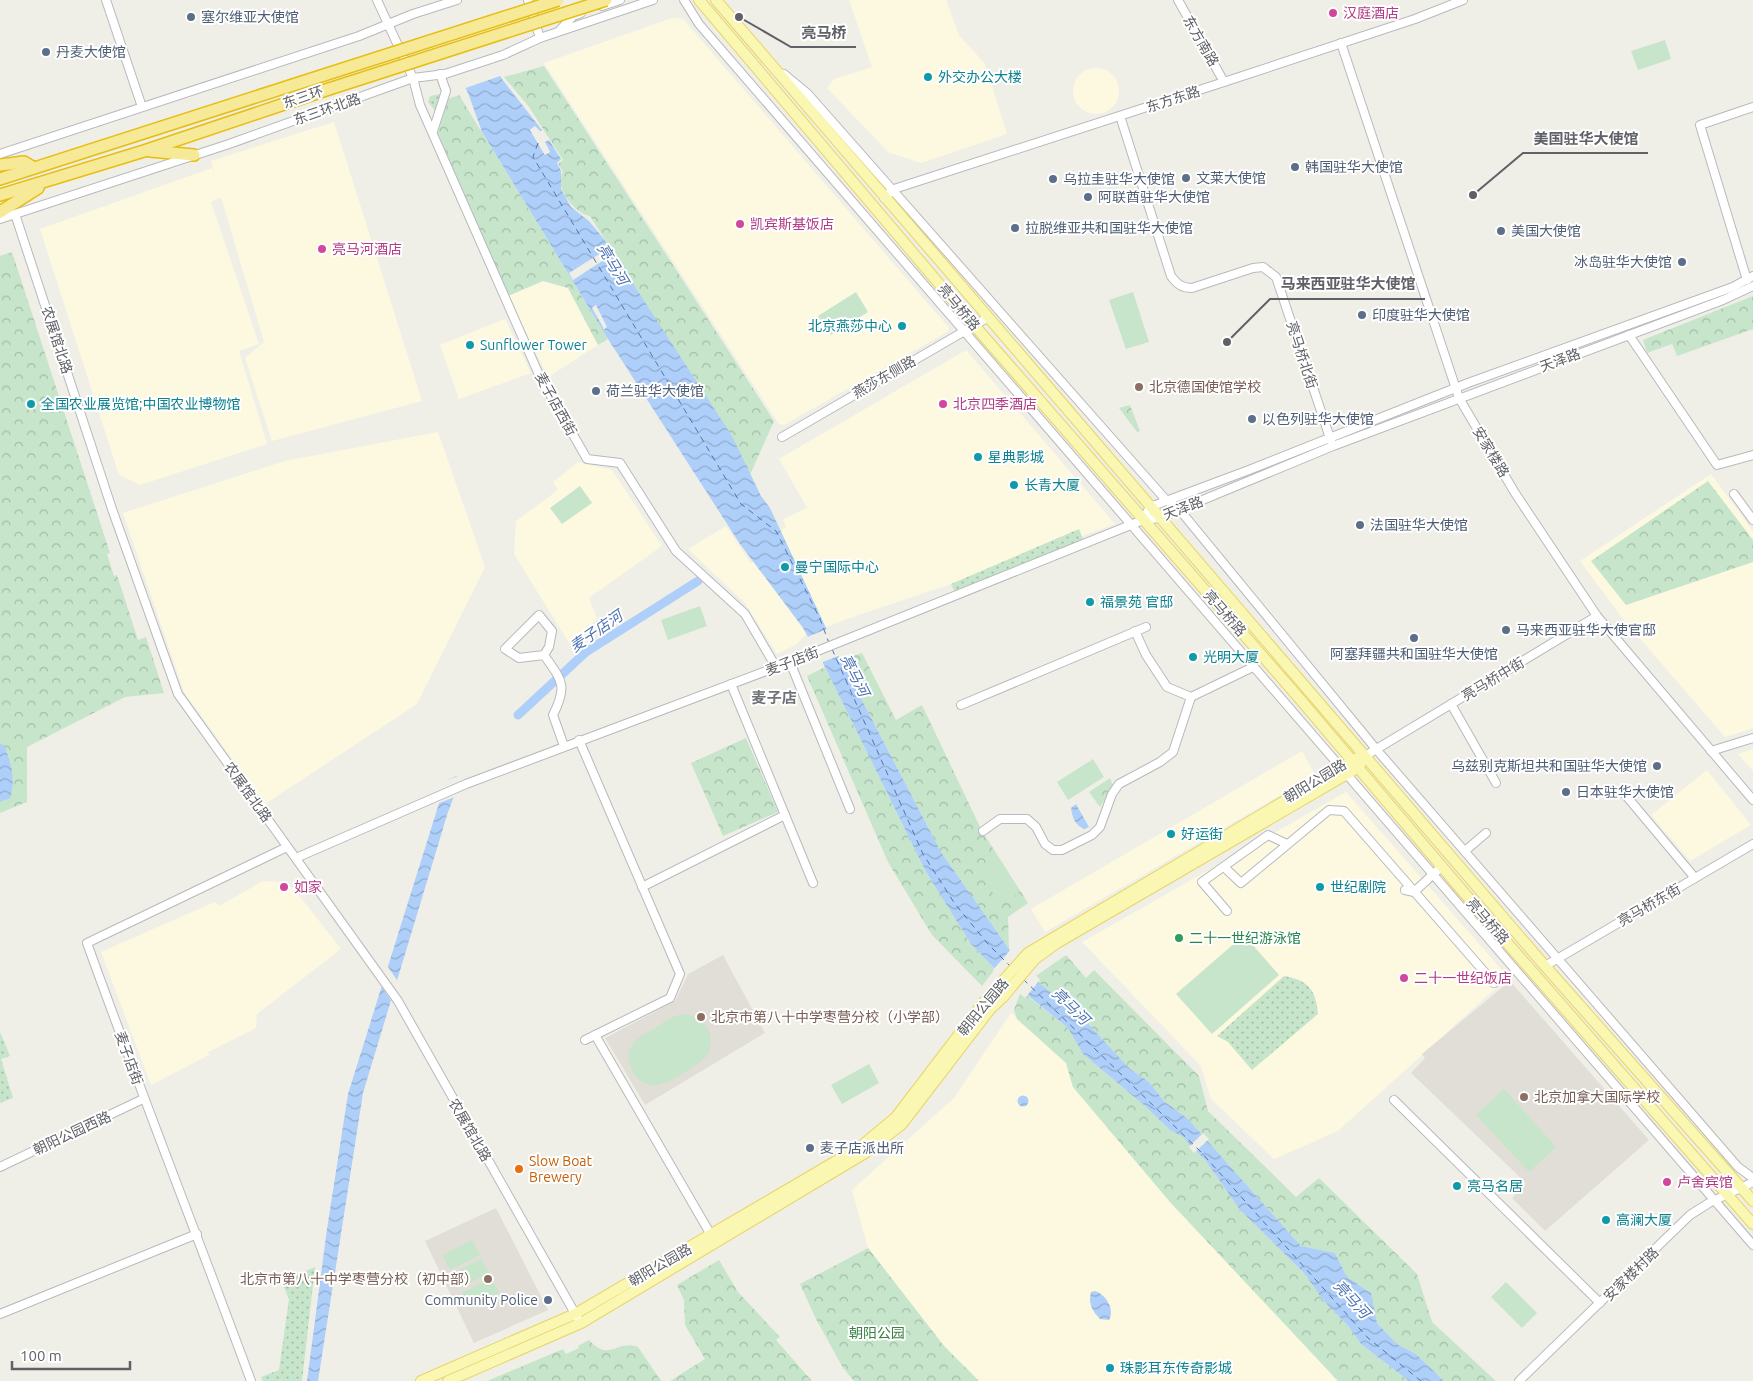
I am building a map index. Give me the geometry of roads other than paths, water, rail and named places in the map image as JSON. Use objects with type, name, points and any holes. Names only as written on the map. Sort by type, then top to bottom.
[{"type":"highway","name":"东三环","points":[[0,179],[558,0]]},
{"type":"highway","name":"东三环","points":[[0,195],[144,151],[606,0]]},
{"type":"highway","points":[[144,151],[194,155]]},
{"type":"highway","points":[[0,165],[24,162],[34,168]]},
{"type":"highway","points":[[0,212],[52,179]]},
{"type":"main road","name":"亮马桥路","points":[[699,0],[974,325],[1355,763],[1441,867],[1753,1224]]},
{"type":"main road","name":"亮马桥路","points":[[716,0],[1545,966],[1753,1202]]},
{"type":"main road","name":"朝阳公园路","points":[[448,1381],[580,1324],[865,1153],[902,1124],[1005,988],[1032,956],[1365,756]]},
{"type":"main road","name":"朝阳公园路","points":[[1032,956],[1259,824],[1343,770]]},
{"type":"main road","name":"朝阳公园路","points":[[421,1381],[575,1314],[860,1147],[896,1117],[983,1003],[1005,988]]},
{"type":"street","points":[[106,0],[142,107]]},
{"type":"street","name":"麦子店西街","points":[[377,0],[413,78],[420,105],[540,378],[587,459],[620,463],[676,551],[746,614],[776,667]]},
{"type":"street","points":[[0,154],[359,36],[413,14],[457,0]]},
{"type":"street","points":[[528,0],[540,38]]},
{"type":"street","points":[[559,32],[573,16],[620,0]]},
{"type":"street","name":"东三环北路","points":[[0,219],[194,155],[413,78],[442,74],[503,55],[540,38],[653,0]]},
{"type":"street","points":[[684,0],[699,24],[1753,1245]]},
{"type":"street","name":"东方南路","points":[[1178,0],[1224,82]]},
{"type":"street","name":"东方东路","points":[[884,198],[894,189],[1224,82],[1463,0]]},
{"type":"street","name":"安家楼路","points":[[1341,43],[1459,398],[1515,493],[1597,616],[1753,800]]},
{"type":"street","points":[[768,62],[807,93],[894,189],[1166,500],[1180,509],[1376,749],[1738,1167],[1753,1178]]},
{"type":"street","points":[[433,131],[446,91],[442,74]]},
{"type":"street","points":[[1750,278],[1700,125],[1753,107]]},
{"type":"street","name":"亮马桥北街","points":[[1120,116],[1171,276],[1177,284],[1185,288],[1192,288],[1253,268],[1263,267],[1276,277],[1333,446]]},
{"type":"street","name":"农展馆北路","points":[[15,214],[112,509],[178,694],[395,996],[580,1324]]},
{"type":"street","name":"天泽路","points":[[1144,520],[1150,507],[1166,500],[1455,389],[1610,333],[1750,278]]},
{"type":"street","name":"天泽路","points":[[1144,520],[1159,518],[1333,446],[1723,300],[1753,286]]},
{"type":"street","name":"燕莎东侧路","points":[[782,437],[987,318]]},
{"type":"street","points":[[1628,335],[1717,465],[1753,455]]},
{"type":"street","points":[[1734,494],[1753,520]]},
{"type":"street","name":"麦子店街","points":[[296,858],[466,784],[808,655],[1144,520]]},
{"type":"street","points":[[539,615],[552,631],[549,647],[544,655],[519,658],[505,648],[539,615]]},
{"type":"street","name":"亮马桥中街","points":[[1365,756],[1597,616]]},
{"type":"street","points":[[961,705],[1146,627]]},
{"type":"street","points":[[1136,632],[1146,655],[1168,687],[1191,697]]},
{"type":"street","points":[[544,655],[561,680],[562,696],[553,715],[564,746]]},
{"type":"street","points":[[790,662],[850,809]]},
{"type":"street","points":[[982,831],[1000,819],[1027,819],[1036,827],[1045,844],[1053,850],[1062,850],[1092,835],[1100,827],[1112,794],[1119,784],[1160,762],[1173,752],[1191,697],[1253,667]]},
{"type":"street","points":[[731,684],[813,883]]},
{"type":"street","points":[[1451,704],[1496,782]]},
{"type":"street","points":[[1712,751],[1753,738]]},
{"type":"street","points":[[579,740],[680,974],[670,998],[585,1040]]},
{"type":"street","points":[[1623,792],[1695,878]]},
{"type":"street","points":[[1224,867],[1241,883],[1329,810],[1344,812],[1494,983]]},
{"type":"street","points":[[642,887],[785,815]]},
{"type":"street","points":[[1259,824],[1268,835],[1287,844]]},
{"type":"street","points":[[1466,851],[1486,833]]},
{"type":"street","points":[[1227,911],[1202,882],[1268,835]]},
{"type":"street","name":"亮马桥东街","points":[[1545,966],[1753,844]]},
{"type":"street","name":"麦子店街","points":[[251,1381],[87,943],[288,847]]},
{"type":"street","points":[[1414,892],[1441,867]]},
{"type":"street","points":[[1405,890],[1414,892]]},
{"type":"street","points":[[595,1035],[711,1235]]},
{"type":"street","name":"朝阳公园西路","points":[[0,1167],[144,1099]]},
{"type":"street","points":[[1394,1100],[1600,1303]]},
{"type":"street","name":"安家楼村路","points":[[1519,1381],[1690,1215],[1714,1200],[1728,1196],[1753,1182]]},
{"type":"street","points":[[0,1314],[196,1234]]},
{"type":"water","name":"亮马河","points":[[421,0],[458,0],[502,79],[542,130],[540,131],[535,126],[530,130],[545,155],[550,152],[545,142],[549,140],[561,159],[557,163],[561,171],[561,189],[571,207],[589,221],[604,239],[732,436],[761,496],[770,508],[841,660],[941,852],[1009,949],[1033,978],[1081,1016],[1130,1069],[1149,1082],[1164,1101],[1188,1119],[1301,1246],[1335,1253],[1347,1277],[1371,1293],[1377,1323],[1397,1344],[1416,1354],[1444,1381],[1409,1381],[1361,1344],[1349,1327],[1322,1299],[1305,1274],[1240,1210],[1206,1161],[1183,1137],[1170,1130],[1145,1106],[1083,1054],[1068,1028],[996,970],[971,944],[926,872],[825,667],[803,628],[740,544],[608,339],[482,132],[468,93]]},
{"type":"water","points":[[0,744],[4,745],[7,751],[11,764],[13,785],[10,798],[0,802]]},
{"type":"water","points":[[456,776],[461,778],[448,812],[363,1093],[318,1381],[307,1381],[327,1229],[348,1094],[446,781]]},
{"type":"water","points":[[1076,804],[1089,827],[1084,829],[1074,820],[1071,808]]},
{"type":"water","points":[[1021,1096],[1025,1096],[1028,1101],[1027,1105],[1021,1106],[1018,1103],[1018,1099]]},
{"type":"water","points":[[1095,1291],[1103,1295],[1110,1307],[1111,1316],[1109,1320],[1100,1319],[1093,1310],[1090,1296],[1091,1292]]},
{"type":"waterway","name":"麦子店河","points":[[518,715],[586,652],[698,581]]},
{"type":"place","name":"汉庭酒店","points":[[1333,13]]},
{"type":"place","name":"塞尔维亚大使馆","points":[[191,17]]},
{"type":"place","name":"亮马桥","points":[[739,17]]},
{"type":"place","name":"丹麦大使馆","points":[[46,52]]},
{"type":"place","name":"外交办公大楼","points":[[928,77]]},
{"type":"place","name":"韩国驻华大使馆","points":[[1295,167]]},
{"type":"place","name":"文莱大使馆","points":[[1186,178]]},
{"type":"place","name":"乌拉圭驻华大使馆","points":[[1053,179]]},
{"type":"place","name":"美国驻华大使馆","points":[[1473,195]]},
{"type":"place","name":"阿联酋驻华大使馆","points":[[1088,197]]},
{"type":"place","name":"凯宾斯基饭店","points":[[740,224]]},
{"type":"place","name":"拉脱维亚共和国驻华大使馆","points":[[1015,228]]},
{"type":"place","name":"美国大使馆","points":[[1501,231]]},
{"type":"place","name":"亮马河酒店","points":[[322,249]]},
{"type":"place","name":"冰岛驻华大使馆","points":[[1682,262]]},
{"type":"place","name":"印度驻华大使馆","points":[[1362,315]]},
{"type":"place","name":"北京燕莎中心","points":[[902,326]]},
{"type":"place","name":"马来西亚驻华大使馆","points":[[1227,342]]},
{"type":"place","name":"Sunflower Tower","points":[[470,345]]},
{"type":"place","name":"北京德国使馆学校","points":[[1139,387]]},
{"type":"place","name":"荷兰驻华大使馆","points":[[596,391]]},
{"type":"place","name":"全国农业展览馆;中国农业博物馆","points":[[31,404]]},
{"type":"place","name":"北京四季酒店","points":[[943,404]]},
{"type":"place","name":"以色列驻华大使馆","points":[[1252,419]]},
{"type":"place","name":"星典影城","points":[[978,457]]},
{"type":"place","name":"长青大厦","points":[[1014,485]]},
{"type":"place","name":"法国驻华大使馆","points":[[1360,525]]},
{"type":"place","name":"曼宁国际中心","points":[[785,567]]},
{"type":"place","name":"福景苑 官邸","points":[[1090,602]]},
{"type":"place","name":"马来西亚驻华大使官邸","points":[[1506,630]]},
{"type":"place","name":"阿塞拜疆共和国驻华大使馆","points":[[1414,638]]},
{"type":"place","name":"光明大厦","points":[[1193,657]]},
{"type":"place","name":"乌兹别克斯坦共和国驻华大使馆","points":[[1657,766]]},
{"type":"place","name":"日本驻华大使馆","points":[[1566,792]]},
{"type":"place","name":"好运街","points":[[1171,834]]},
{"type":"place","name":"如家","points":[[284,887]]},
{"type":"place","name":"世纪剧院","points":[[1320,887]]},
{"type":"place","name":"二十一世纪游泳馆","points":[[1179,938]]},
{"type":"place","name":"二十一世纪饭店","points":[[1404,978]]},
{"type":"place","name":"北京市第八十中学枣营分校（小学部）","points":[[701,1017]]},
{"type":"place","name":"北京加拿大国际学校","points":[[1524,1097]]},
{"type":"place","name":"麦子店派出所","points":[[810,1148]]},
{"type":"place","name":"Slow Boat Brewery","points":[[519,1169]]},
{"type":"place","name":"卢舍宾馆","points":[[1667,1182]]},
{"type":"place","name":"亮马名居","points":[[1457,1186]]},
{"type":"place","name":"高澜大厦","points":[[1606,1220]]},
{"type":"place","name":"北京市第八十中学枣营分校（初中部）","points":[[488,1279]]},
{"type":"place","name":"Community Police","points":[[548,1300]]},
{"type":"place","name":"珠影耳东传奇影城","points":[[1110,1368]]},
{"type":"district","name":"麦子店","points":[[774,697]]},
{"type":"park label","name":"朝阳公园","points":[[877,1333]]}]
